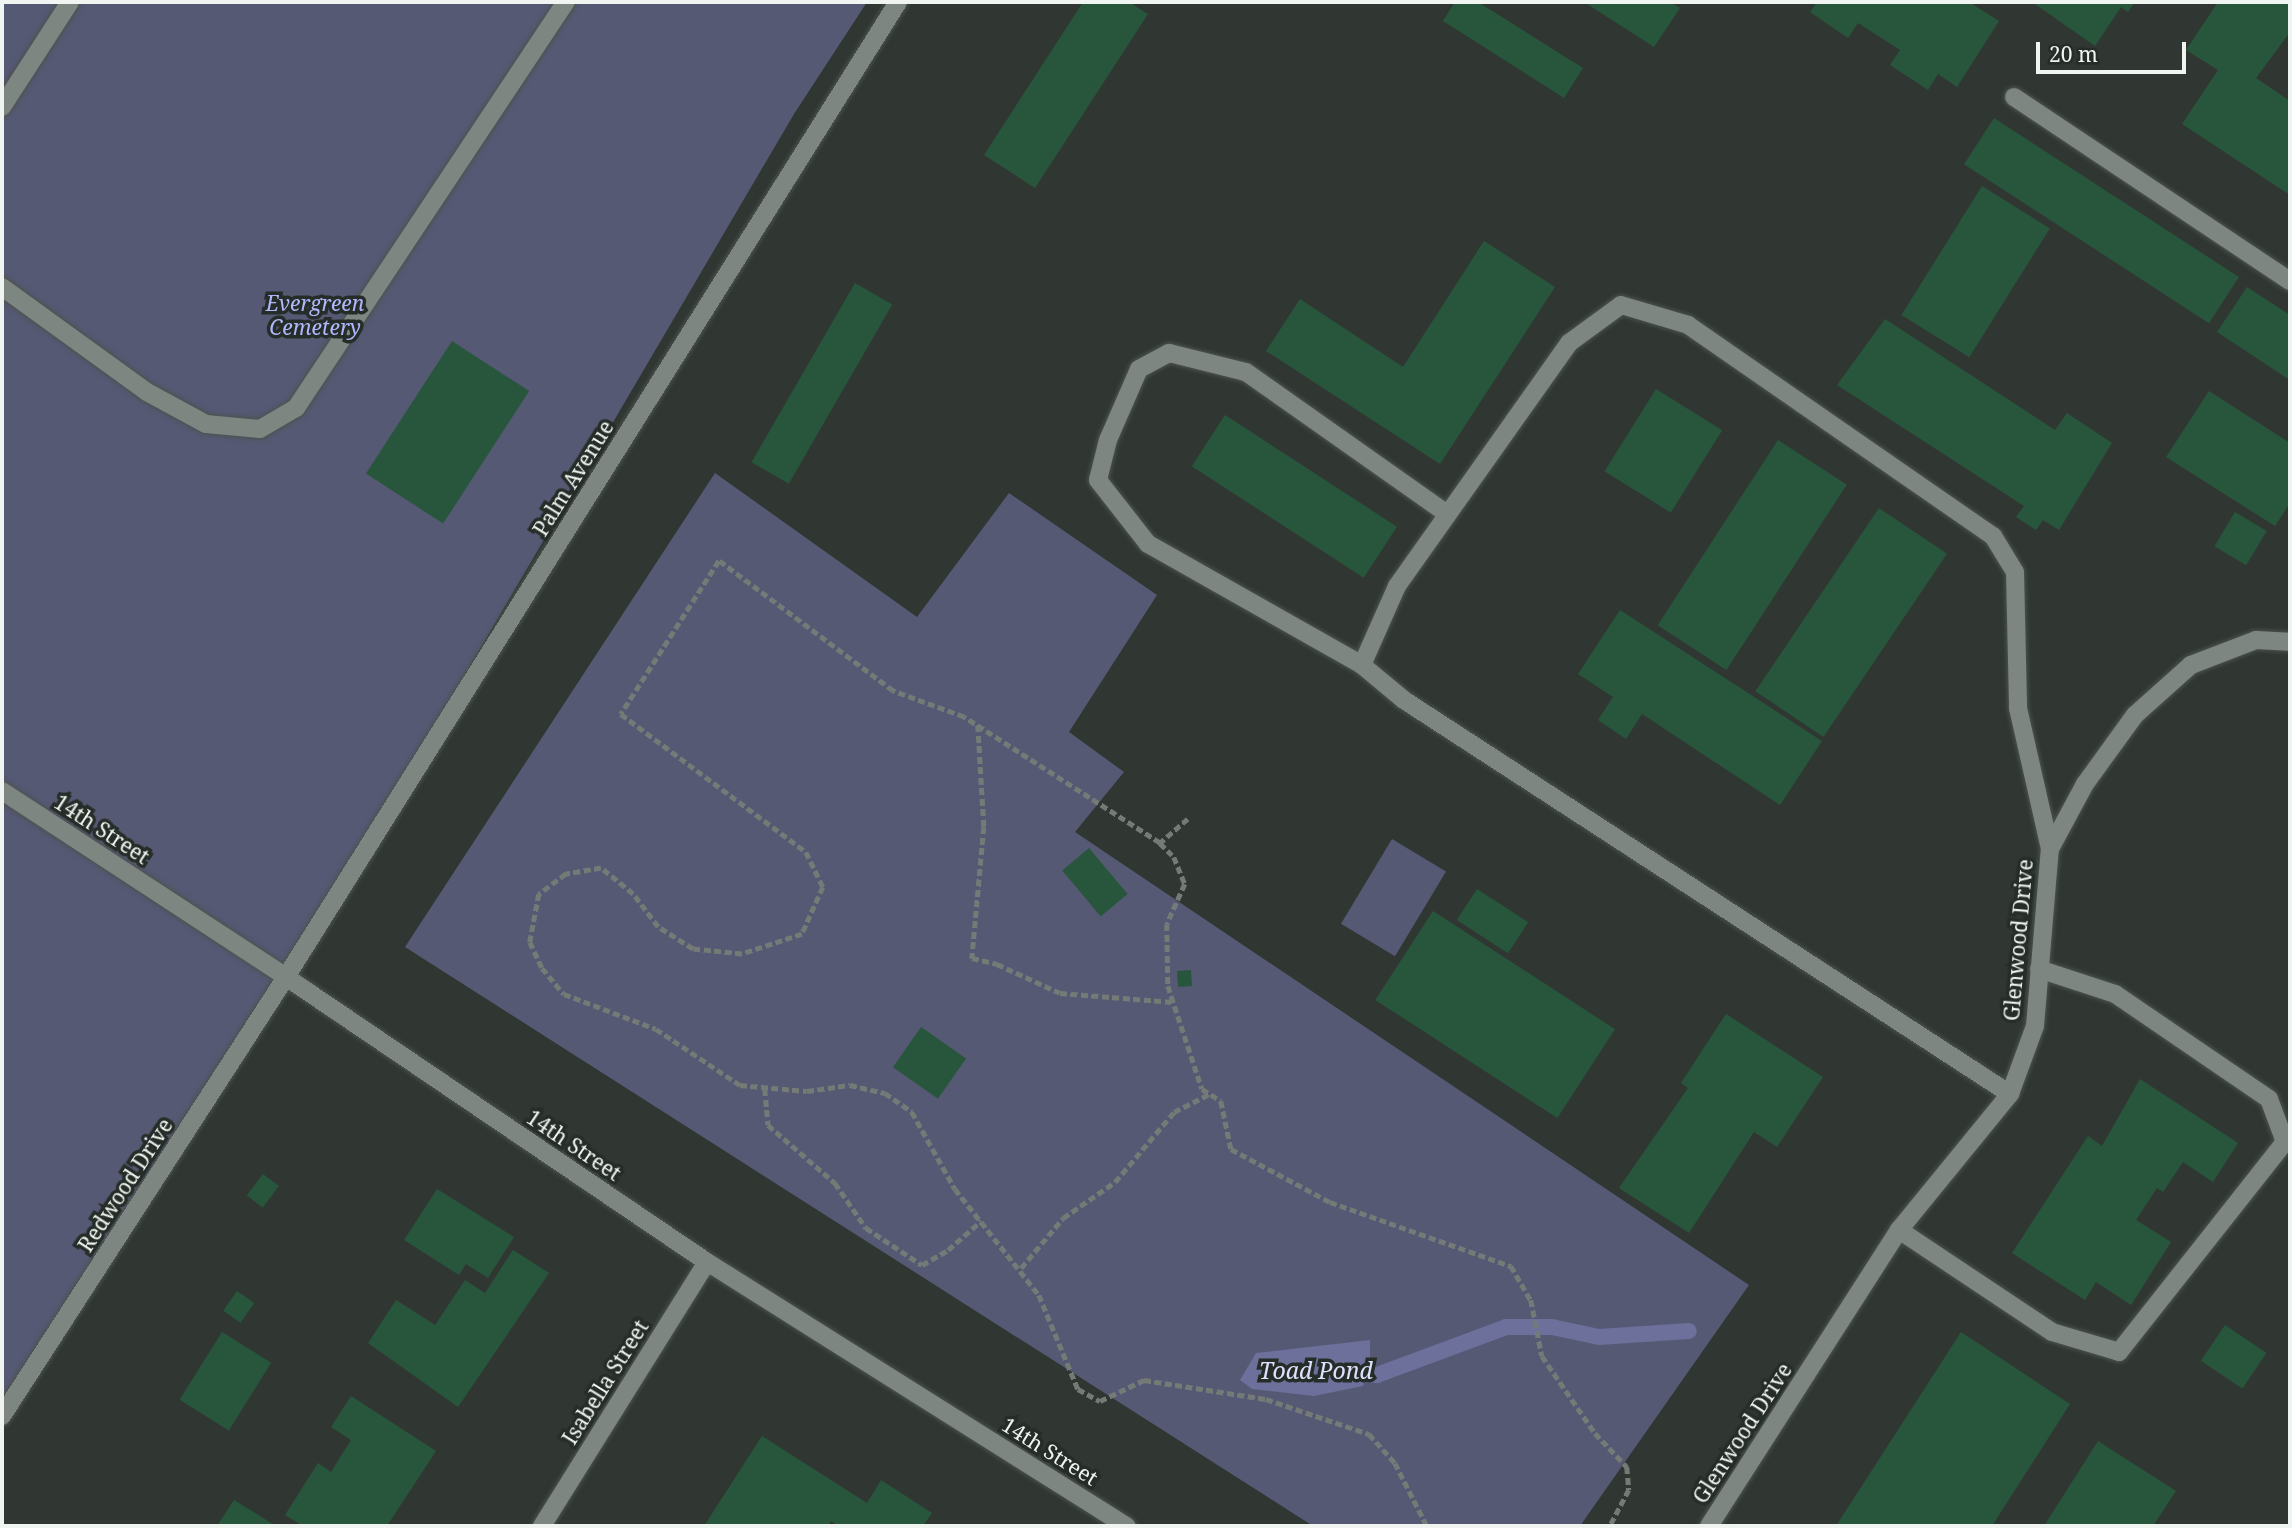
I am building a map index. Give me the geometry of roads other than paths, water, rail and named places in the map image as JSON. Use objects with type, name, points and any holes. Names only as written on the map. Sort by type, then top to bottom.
[{"type":"street","points":[[2,107],[69,2]]},
{"type":"street","points":[[2,287],[148,392],[206,424],[260,429],[296,408],[566,2]]},
{"type":"street","name":"Palm Avenue","points":[[286,977],[898,2]]},
{"type":"street","points":[[2014,97],[2290,281]]},
{"type":"street","points":[[1362,665],[1397,586],[1569,343],[1620,305],[1688,325],[1993,536],[2015,572],[2018,708],[2050,849]]},
{"type":"street","points":[[1447,514],[1246,372],[1169,353],[1139,369],[1108,440],[1098,480],[1148,544],[1362,665],[1416,707],[2010,1094]]},
{"type":"street","name":"Glenwood Drive","points":[[1709,1526],[1899,1230],[2010,1094],[2035,1026],[2050,849],[2085,784],[2135,715],[2191,665],[2256,640],[2290,642]]},
{"type":"street","name":"14th Street","points":[[2,791],[286,977],[707,1262],[1127,1526]]},
{"type":"street","points":[[1899,1230],[2052,1332],[2119,1352],[2285,1142],[2269,1099],[2115,995],[2039,969]]},
{"type":"street","name":"Redwood Drive","points":[[2,1416],[286,977]]},
{"type":"street","name":"Isabella Street","points":[[542,1526],[707,1262]]},
{"type":"water","name":"Toad Pond","points":[[1370,1340],[1370,1362],[1363,1386],[1314,1396],[1252,1389],[1240,1380],[1256,1353]]},
{"type":"waterway","points":[[1348,1373],[1377,1375],[1506,1327],[1552,1327],[1599,1337],[1689,1331]]},
{"type":"park label","name":"Evergreen Cemetery","points":[[315,315]]}]
